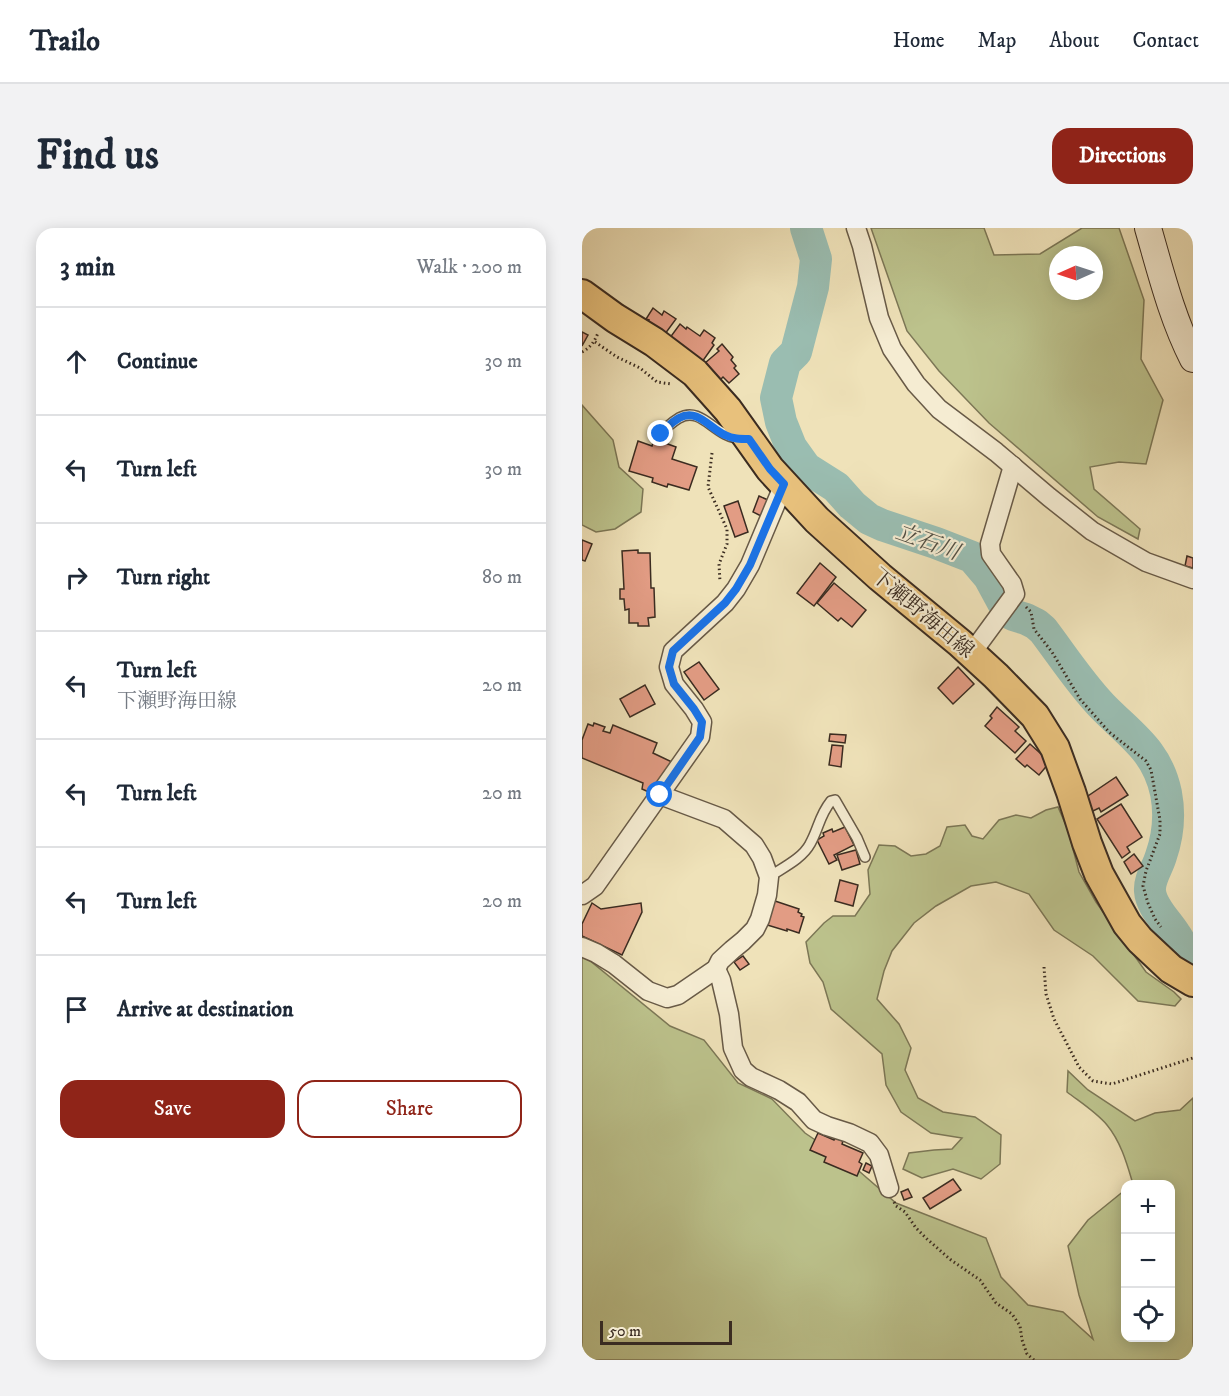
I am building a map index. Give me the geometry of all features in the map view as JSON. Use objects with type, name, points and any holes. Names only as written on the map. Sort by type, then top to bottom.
[{"type":"main road","name":"下瀬野海田線","points":[[582,294],[654,342],[696,374],[728,410],[770,469],[818,520],[880,577],[996,676],[1035,716],[1055,748],[1099,874],[1127,924],[1140,940],[1171,969],[1193,982]]},
{"type":"street","points":[[856,228],[879,318],[892,349],[916,384],[939,409],[996,452],[1092,531],[1146,562],[1193,579]]},
{"type":"street","points":[[1148,228],[1181,336],[1193,359]]},
{"type":"street","points":[[971,654],[1015,594],[1012,584],[991,554],[990,544],[1013,466]]},
{"type":"street","points":[[582,895],[595,886],[700,737],[702,722],[674,684],[669,667],[673,651],[727,600],[750,565],[784,484]]},
{"type":"street","points":[[582,947],[614,964],[648,991],[667,998],[678,995],[716,969],[720,962],[755,929],[762,911],[769,878],[762,858],[754,845],[724,819],[660,795]]},
{"type":"street","points":[[716,969],[721,980],[734,1048],[743,1070],[751,1077],[798,1102],[814,1120],[870,1143],[879,1155],[889,1188]]},
{"type":"lane","points":[[661,434],[676,420],[693,415],[702,418],[723,434],[733,438],[749,439]]},
{"type":"lane","points":[[769,878],[810,846],[824,809],[835,800],[865,856]]},
{"type":"path","points":[[595,342],[617,357],[640,368],[657,381],[672,384]]},
{"type":"path","points":[[712,453],[708,487],[727,529],[727,544],[719,564],[720,584],[727,600]]},
{"type":"path","points":[[1015,594],[1021,597],[1024,606],[1030,612],[1034,629],[1052,652],[1087,707],[1109,732],[1146,761],[1151,770],[1160,820],[1160,834],[1146,871],[1143,886],[1155,919],[1164,930]]},
{"type":"path","points":[[1044,966],[1046,994],[1054,1019],[1079,1067],[1093,1081],[1112,1084],[1193,1058]]},
{"type":"path","points":[[889,1188],[896,1206],[905,1212],[916,1228],[951,1260],[980,1280],[996,1303],[1012,1314],[1020,1326],[1027,1354],[1034,1360]]},
{"type":"green space","points":[[871,228],[984,228],[994,255],[1040,254],[1049,248],[1049,300],[1103,300],[1103,246],[1053,246],[1082,228],[1119,228],[1144,300],[1141,359],[1163,400],[1146,464],[1119,462],[1090,467],[1094,489],[1140,529],[1138,539],[1098,517],[989,423],[939,371],[907,331]]},
{"type":"green space","points":[[582,405],[613,440],[619,467],[643,489],[641,512],[615,529],[596,532],[582,525]]},
{"type":"green space","points":[[1058,807],[1068,830],[1079,872],[1096,902],[1146,972],[1181,999],[1175,1006],[1138,1001],[1093,956],[1054,930],[1029,894],[996,882],[971,886],[936,906],[914,923],[892,951],[877,999],[899,1024],[911,1048],[905,1070],[918,1098],[943,1112],[975,1117],[1001,1135],[1000,1164],[981,1179],[953,1169],[922,1178],[903,1169],[909,1153],[952,1149],[962,1138],[931,1133],[901,1112],[886,1085],[882,1054],[831,1009],[823,982],[810,963],[806,942],[833,916],[855,916],[870,894],[868,870],[879,845],[895,846],[911,856],[926,854],[940,846],[947,827],[965,825],[972,836],[983,839],[999,820],[1016,815],[1031,818]]},
{"type":"green space","points":[[582,957],[589,960],[670,1026],[704,1040],[738,1083],[772,1099],[805,1133],[852,1165],[896,1203],[986,1238],[1001,1277],[1028,1305],[1063,1312],[1093,1339],[1079,1295],[1068,1246],[1088,1220],[1121,1193],[1121,1342],[1175,1342],[1175,1180],[1132,1180],[1123,1153],[1107,1125],[1067,1092],[1068,1071],[1088,1090],[1135,1121],[1155,1113],[1180,1110],[1193,1098],[1193,1360],[582,1360]]},
{"type":"building","points":[[653,308],[662,315],[664,311],[676,319],[662,338],[645,326],[649,320],[646,319]]},
{"type":"building","points":[[680,324],[700,336],[704,330],[715,338],[712,343],[714,345],[702,362],[669,339]]},
{"type":"building","points":[[582,332],[588,335],[582,346]]},
{"type":"building","points":[[722,344],[733,357],[731,360],[739,374],[729,383],[723,377],[720,380],[705,363],[719,351],[717,349]]},
{"type":"building","points":[[654,439],[676,447],[672,459],[697,467],[689,490],[668,484],[667,487],[652,482],[653,478],[629,471],[638,441],[652,446]]},
{"type":"building","points":[[759,496],[768,500],[761,516],[753,512]]},
{"type":"building","points":[[738,501],[748,532],[735,537],[724,506]]},
{"type":"building","points":[[582,540],[592,544],[585,561],[582,560]]},
{"type":"building","points":[[638,550],[638,553],[650,553],[655,617],[648,618],[649,626],[629,623],[629,609],[625,610],[624,599],[620,599],[620,589],[624,589],[622,551]]},
{"type":"building","points":[[1187,556],[1193,558],[1193,568],[1185,566]]},
{"type":"building","points":[[820,563],[836,577],[814,606],[797,593]]},
{"type":"building","points":[[834,583],[866,610],[852,627],[841,618],[838,621],[817,603]]},
{"type":"building","points":[[699,662],[719,689],[704,700],[684,672]]},
{"type":"building","points":[[958,667],[974,684],[953,704],[938,688]]},
{"type":"building","points":[[645,685],[655,704],[630,717],[620,699]]},
{"type":"building","points":[[997,707],[1019,727],[1015,731],[1026,741],[1015,753],[985,726]]},
{"type":"building","points":[[594,723],[605,727],[603,731],[610,733],[613,725],[657,743],[653,753],[672,762],[651,793],[642,789],[643,783],[582,758],[582,740],[588,724],[593,726]]},
{"type":"building","points":[[830,734],[846,735],[845,743],[829,741]]},
{"type":"building","points":[[1030,744],[1050,762],[1039,775],[1016,759]]},
{"type":"building","points":[[832,745],[843,746],[841,767],[829,765]]},
{"type":"building","points":[[1116,777],[1128,795],[1101,812],[1099,808],[1093,811],[1085,798]]},
{"type":"building","points":[[1121,804],[1142,837],[1127,847],[1130,852],[1122,858],[1097,819]]},
{"type":"building","points":[[845,827],[854,845],[834,855],[837,860],[829,864],[817,840],[824,836],[823,833]]},
{"type":"building","points":[[856,850],[860,864],[842,870],[837,855]]},
{"type":"building","points":[[1134,854],[1143,866],[1131,874],[1124,862]]},
{"type":"building","points":[[840,880],[858,885],[853,906],[835,901]]},
{"type":"building","points":[[772,900],[799,909],[798,912],[804,917],[799,933],[764,924]]},
{"type":"building","points":[[592,903],[601,909],[641,903],[642,912],[622,955],[582,936],[582,924]]},
{"type":"building","points":[[743,956],[749,964],[740,970],[734,962]]},
{"type":"building","points":[[818,1133],[843,1141],[842,1144],[863,1153],[859,1162],[862,1164],[857,1176],[824,1162],[826,1157],[810,1150]]},
{"type":"building","points":[[866,1163],[872,1166],[869,1173],[863,1170]]},
{"type":"building","points":[[953,1179],[961,1190],[930,1209],[923,1198]]},
{"type":"building","points":[[908,1189],[912,1197],[904,1200],[901,1192]]},
{"type":"waterway","name":"立石川","points":[[806,228],[816,259],[813,287],[796,352],[785,363],[776,398],[781,422],[791,447],[806,468],[836,487],[869,519],[972,557],[989,577],[1002,601],[1013,615],[1026,619],[1043,630],[1094,697],[1149,754],[1162,778],[1168,817],[1167,833],[1160,860],[1151,882],[1151,897],[1193,966]]},
{"type":"route","points":[[660,795],[700,737],[702,722],[674,684],[669,667],[673,651],[707,621],[736,589],[750,565],[784,484],[770,469],[749,439],[733,438],[723,434],[702,418],[693,415],[684,416],[666,427],[661,434]]}]
